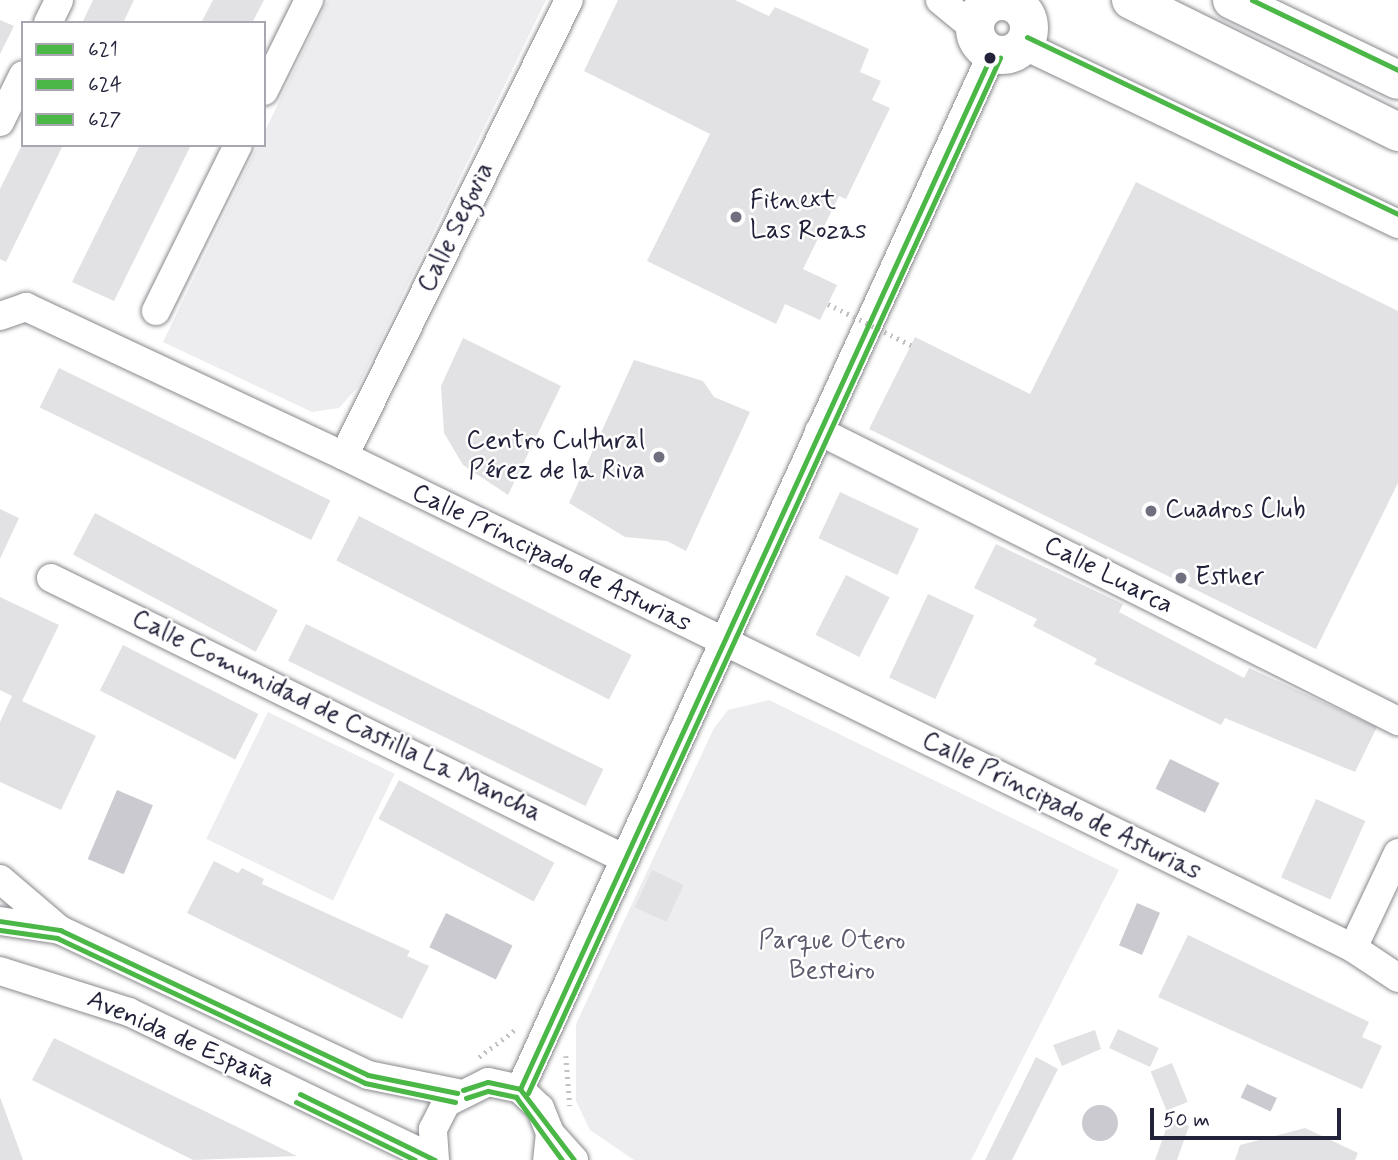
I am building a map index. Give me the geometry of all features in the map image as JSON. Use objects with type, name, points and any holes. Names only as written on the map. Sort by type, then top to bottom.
[{"type":"main road","points":[[1130,0],[1398,132]]},
{"type":"main road","points":[[1232,0],[1398,80]]},
{"type":"main road","points":[[996,42],[1029,26],[1012,1]]},
{"type":"street","points":[[49,21],[59,0]]},
{"type":"street","points":[[266,87],[309,0]]},
{"type":"street","name":"Calle Segovia","points":[[344,456],[569,0]]},
{"type":"street","points":[[940,0],[996,42],[1398,224]]},
{"type":"street","points":[[520,1089],[621,857],[724,644],[996,42]]},
{"type":"street","points":[[0,122],[21,79]]},
{"type":"street","points":[[156,311],[236,147]]},
{"type":"street","name":"Calle Principado de Asturias","points":[[0,316],[26,307],[344,456],[724,644],[1353,948],[1398,978]]},
{"type":"street","name":"Calle Luarca","points":[[819,431],[1398,721]]},
{"type":"street","name":"Calle Comunidad de Castilla La Mancha","points":[[51,578],[621,857]]},
{"type":"street","points":[[1353,948],[1398,853]]},
{"type":"street","points":[[0,879],[60,930]]},
{"type":"street","name":"Avenida de España","points":[[0,921],[60,930],[368,1075],[457,1093]]},
{"type":"street","name":"Avenida de España","points":[[0,951],[39,979]]},
{"type":"street","name":"Avenida de España","points":[[0,971],[39,979],[129,1012],[435,1159]]},
{"type":"street","points":[[435,1159],[438,1115],[457,1093],[488,1082],[520,1089],[540,1108],[548,1147],[574,1160]]},
{"type":"path","points":[[828,304],[911,345]]},
{"type":"green space","points":[[328,0],[546,0],[358,387],[339,408],[312,412],[163,342],[257,147],[266,147],[266,129]]},
{"type":"green space","name":"Parque Otero Besteiro","points":[[769,700],[1119,870],[971,1160],[634,1160],[590,1130],[576,1101],[576,1024],[714,728],[728,710]]},
{"type":"green space","points":[[268,712],[395,774],[333,901],[206,839]]},
{"type":"shaded area","points":[[1170,759],[1219,783],[1205,813],[1156,789]]},
{"type":"shaded area","points":[[117,790],[153,805],[124,874],[88,859]]},
{"type":"shaded area","points":[[1137,903],[1160,913],[1142,955],[1119,945]]},
{"type":"shaded area","points":[[446,913],[513,945],[496,980],[429,947]]},
{"type":"shaded area","points":[[1247,1084],[1277,1098],[1271,1112],[1241,1098]]},
{"type":"shaded area","points":[[1100,1105],[1113,1110],[1118,1123],[1113,1136],[1100,1141],[1087,1136],[1082,1123],[1087,1110]]},
{"type":"building","points":[[93,0],[134,0],[124,21],[83,21]]},
{"type":"building","points":[[213,0],[264,0],[253,21],[202,21]]},
{"type":"building","points":[[618,0],[735,0],[769,16],[775,7],[869,49],[860,72],[881,81],[872,100],[890,108],[846,199],[839,196],[803,269],[837,285],[820,320],[785,304],[776,324],[647,261],[710,134],[584,71]]},
{"type":"building","points":[[0,20],[14,26],[0,54]]},
{"type":"building","points":[[21,147],[62,147],[6,262],[0,259],[0,189]]},
{"type":"building","points":[[139,147],[190,147],[114,301],[72,282]]},
{"type":"building","points":[[1136,182],[1398,311],[1398,483],[1316,649],[869,429],[915,337],[1030,394]]},
{"type":"building","points":[[463,338],[561,386],[508,495],[463,465],[444,433],[441,386]]},
{"type":"building","name":"Centro Cultural Pérez de la Riva","points":[[634,360],[703,381],[714,397],[750,412],[686,551],[667,541],[625,537],[569,503]]},
{"type":"building","points":[[59,368],[330,500],[311,540],[40,408]]},
{"type":"building","points":[[840,492],[919,529],[897,575],[818,538]]},
{"type":"building","points":[[0,509],[19,518],[0,559]]},
{"type":"building","points":[[95,513],[278,610],[256,652],[73,554]]},
{"type":"building","points":[[359,516],[632,655],[609,699],[336,561]]},
{"type":"building","points":[[996,544],[1123,604],[1119,612],[1244,678],[1249,668],[1377,727],[1355,772],[1225,718],[1221,725],[1094,664],[1097,659],[1033,626],[1037,619],[974,588]]},
{"type":"building","points":[[846,575],[890,597],[859,657],[816,635]]},
{"type":"building","points":[[928,594],[974,616],[935,699],[889,677]]},
{"type":"building","points":[[0,597],[59,625],[22,701],[96,736],[61,810],[0,782],[0,722],[12,696],[0,690]]},
{"type":"building","points":[[306,624],[604,769],[586,806],[288,661]]},
{"type":"building","points":[[123,645],[258,714],[235,759],[100,690]]},
{"type":"building","points":[[399,780],[554,863],[534,901],[378,819]]},
{"type":"building","points":[[1316,799],[1365,821],[1330,900],[1281,878]]},
{"type":"building","points":[[214,861],[238,873],[242,868],[264,879],[262,884],[410,951],[407,956],[429,966],[402,1019],[187,913]]},
{"type":"building","points":[[652,870],[684,885],[666,922],[635,907]]},
{"type":"building","points":[[1188,935],[1369,1022],[1362,1037],[1382,1046],[1362,1089],[1158,997]]},
{"type":"building","points":[[1118,1029],[1159,1048],[1150,1067],[1109,1048]]},
{"type":"building","points":[[1095,1030],[1101,1049],[1062,1066],[1053,1045]]},
{"type":"building","points":[[54,1038],[297,1156],[193,1160],[32,1080]]},
{"type":"building","points":[[1036,1057],[1058,1069],[1012,1160],[985,1160]]},
{"type":"building","points":[[1172,1063],[1188,1102],[1166,1111],[1151,1072]]},
{"type":"building","points":[[0,1097],[23,1160],[0,1160]]},
{"type":"building","points":[[1170,1118],[1189,1126],[1177,1160],[1155,1160]]},
{"type":"building","points":[[1305,1128],[1358,1153],[1355,1160],[1235,1160],[1240,1145]]},
{"type":"transit line","name":"627","points":[[1252,0],[1398,70]]},
{"type":"transit line","name":"627","points":[[1027,37],[1398,214]]},
{"type":"transit line","name":"621","points":[[520,1089],[992,54]]},
{"type":"transit line","name":"624","points":[[528,1093],[1000,58]]},
{"type":"transit line","name":"621","points":[[0,921],[60,930],[368,1075],[457,1093]]},
{"type":"transit line","name":"624","points":[[0,930],[57,938],[365,1083],[455,1102]]},
{"type":"transit line","name":"621","points":[[463,1090],[488,1082],[520,1089],[574,1160]]},
{"type":"transit line","name":"624","points":[[466,1098],[488,1091],[516,1097],[562,1160]]},
{"type":"transit line","name":"621","points":[[300,1094],[435,1160]]},
{"type":"transit line","name":"624","points":[[296,1102],[415,1160]]},
{"type":"place","name":"Fitnext Las Rozas","points":[[736,217]]},
{"type":"place","name":"Centro Cultural Pérez de la Riva","points":[[659,457]]},
{"type":"place","name":"Cuadros Club","points":[[1151,511]]},
{"type":"place","name":"Esther","points":[[1181,578]]}]
